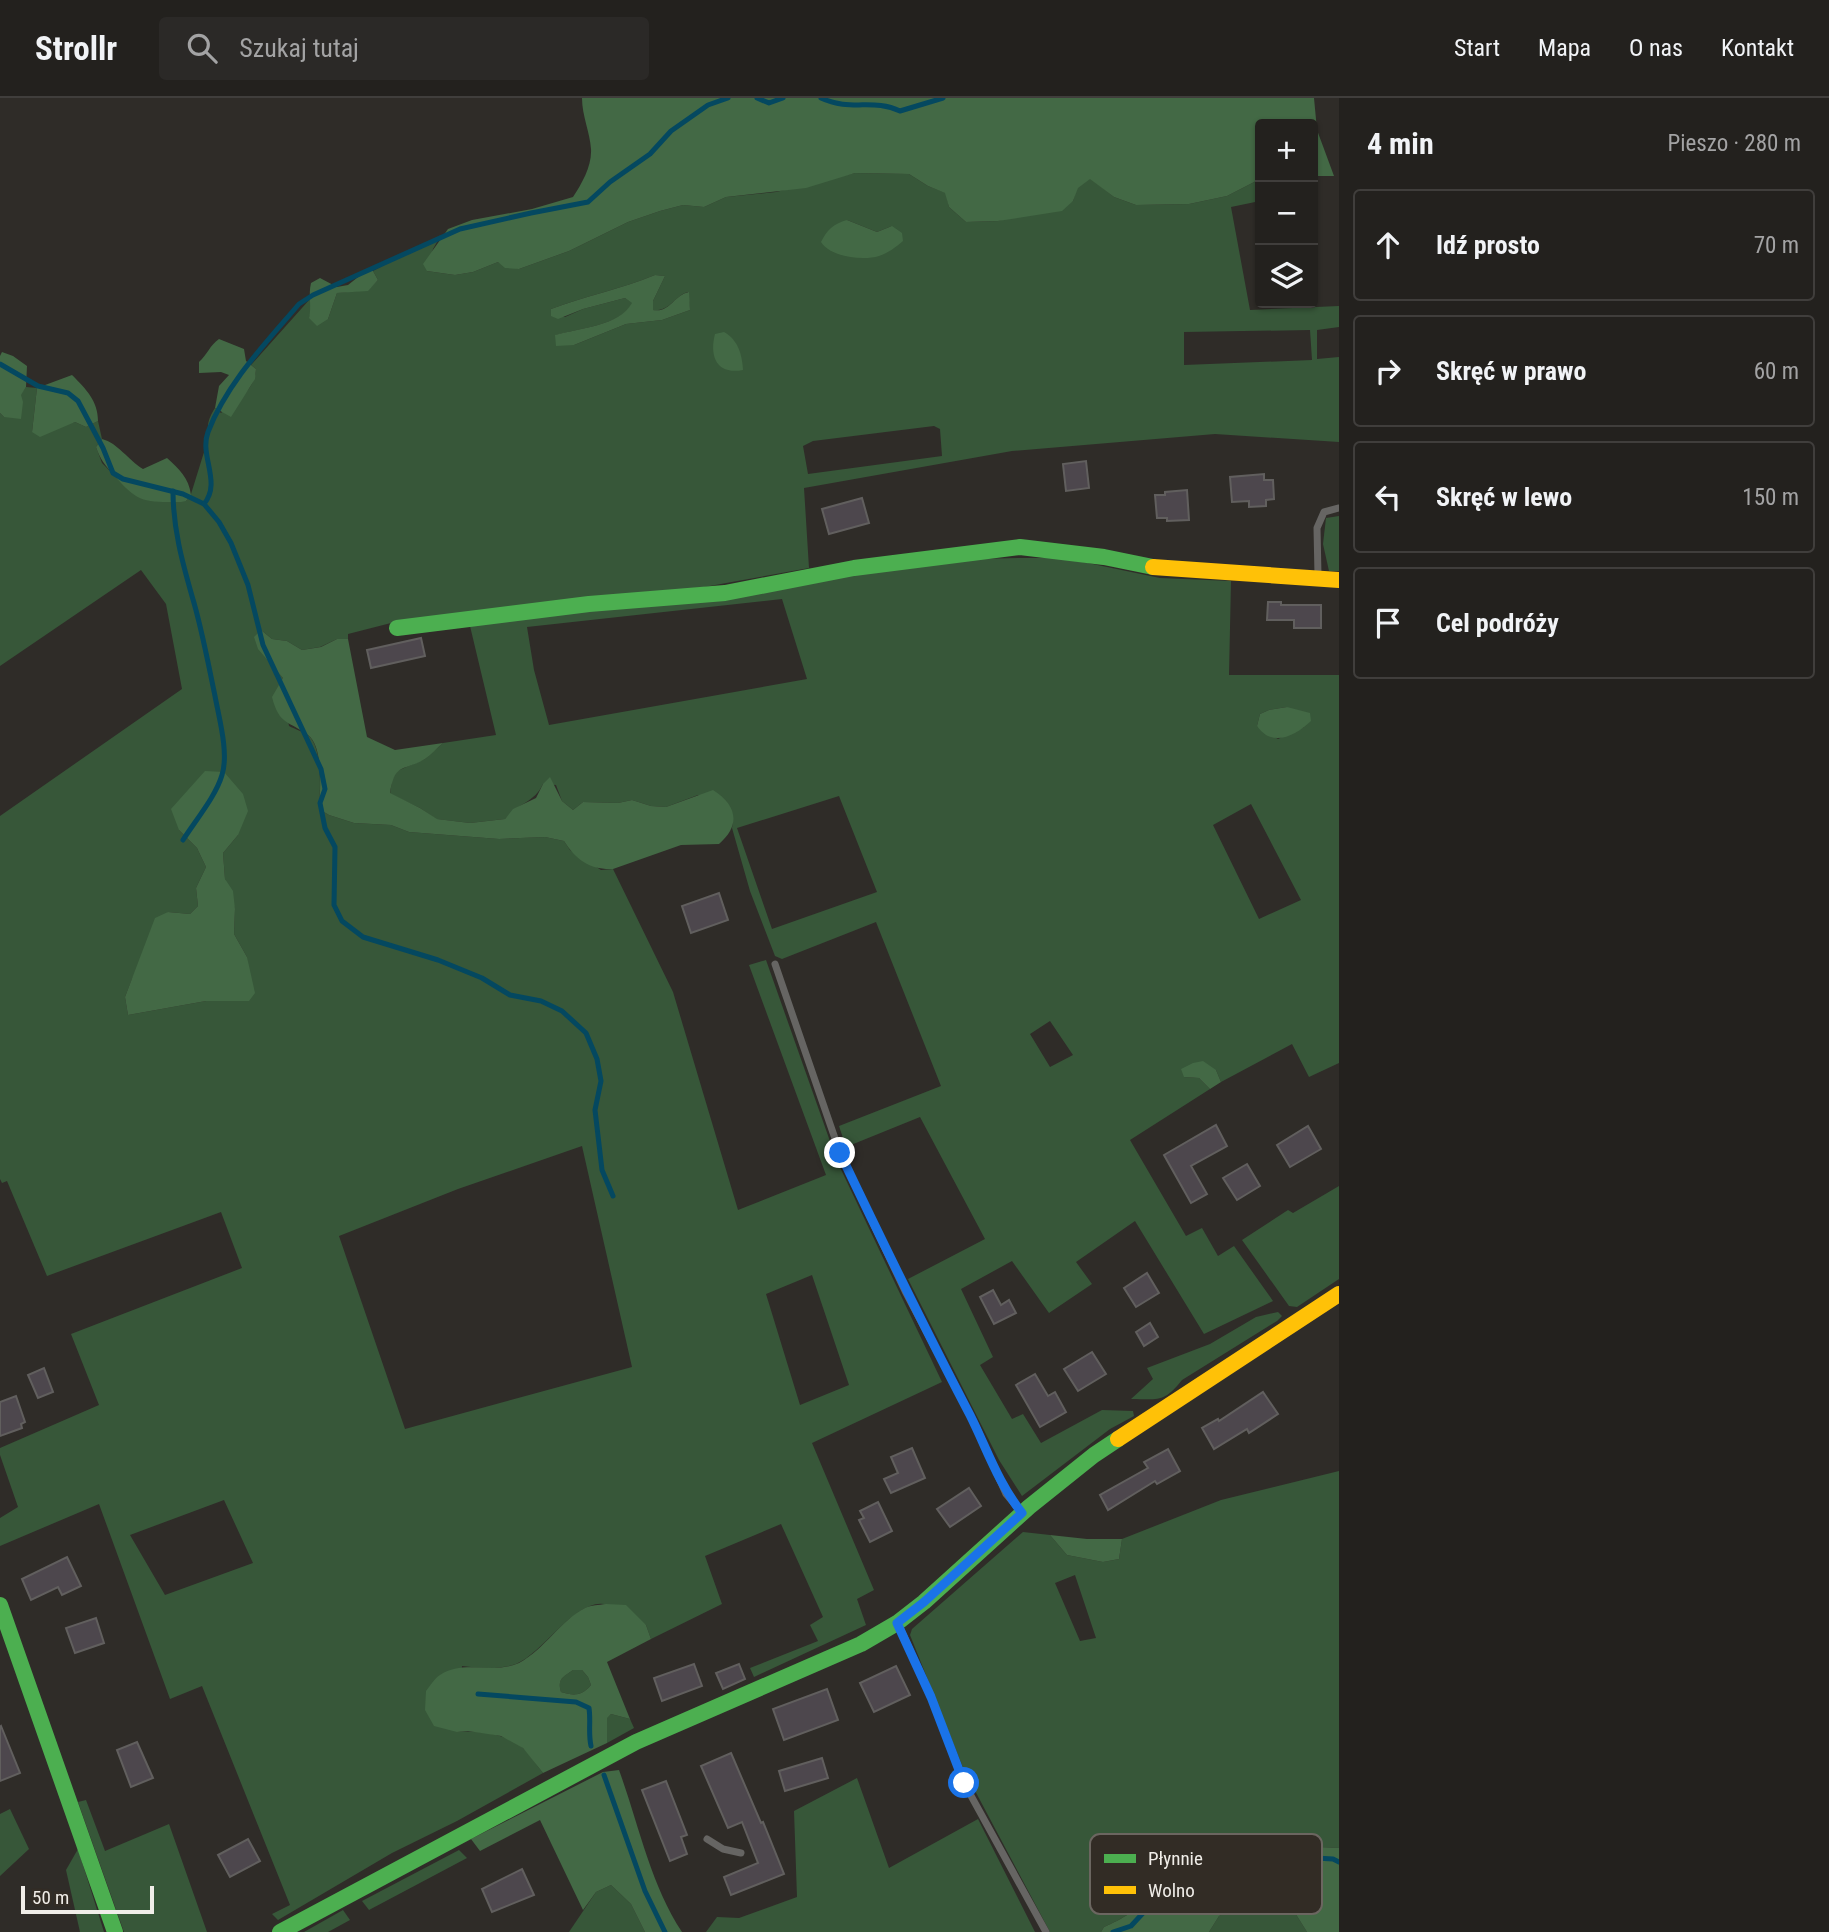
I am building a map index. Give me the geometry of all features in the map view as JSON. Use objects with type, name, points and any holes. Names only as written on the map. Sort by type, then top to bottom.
[{"type":"street","points":[[397,628],[589,604],[725,593],[854,568],[1020,547],[1104,557],[1148,566],[1339,580]]},
{"type":"street","points":[[281,1932],[635,1742],[860,1644],[897,1623],[1022,1513],[1104,1448],[1339,1294]]},
{"type":"street","points":[[0,1605],[116,1932]]},
{"type":"lane","points":[[1318,580],[1317,528],[1324,512],[1339,508]]},
{"type":"lane","points":[[775,964],[840,1153],[905,1291],[975,1424],[1006,1494],[1022,1513]]},
{"type":"lane","points":[[897,1623],[931,1697],[964,1783],[1046,1932]]},
{"type":"lane","points":[[707,1839],[723,1849],[741,1853]]},
{"type":"green space","points":[[582,98],[1314,98],[1316,119],[1255,119],[1255,182],[1227,196],[1189,204],[1136,205],[1114,197],[1090,179],[1078,188],[1073,201],[1062,211],[998,221],[966,222],[949,207],[945,193],[909,174],[855,173],[806,188],[726,197],[704,207],[683,205],[660,211],[628,222],[569,251],[519,269],[505,268],[498,262],[473,272],[455,275],[427,271],[423,264],[448,229],[472,220],[532,209],[573,197],[586,174],[591,155]]},
{"type":"green space","points":[[1318,133],[1334,176],[1318,176]]},
{"type":"green space","points":[[855,173],[909,174],[946,193],[949,207],[966,222],[998,221],[1073,201],[1077,188],[1090,178],[1114,197],[1136,205],[1189,204],[1227,196],[1255,182],[1255,202],[1231,207],[1250,310],[1339,306],[1339,327],[1317,330],[1317,359],[1339,357],[1339,442],[1215,434],[1012,451],[804,488],[809,568],[704,587],[391,623],[348,634],[348,639],[337,639],[320,647],[302,650],[287,641],[272,639],[261,630],[273,665],[283,678],[289,726],[309,736],[317,750],[320,771],[319,809],[354,823],[391,825],[409,832],[499,839],[545,837],[564,841],[570,850],[601,870],[613,869],[673,992],[738,1210],[826,1175],[749,965],[766,960],[837,1161],[942,1382],[812,1443],[874,1590],[857,1599],[866,1625],[754,1677],[750,1668],[818,1641],[810,1625],[823,1617],[781,1524],[705,1556],[722,1604],[651,1639],[646,1625],[613,1607],[596,1604],[573,1616],[538,1649],[516,1664],[496,1668],[462,1666],[457,1732],[482,1732],[508,1739],[525,1750],[543,1773],[457,1821],[392,1853],[278,1920],[272,1914],[290,1905],[202,1686],[170,1699],[99,1504],[0,1546],[0,1518],[18,1507],[0,1448],[99,1405],[71,1334],[242,1268],[221,1212],[47,1276],[7,1181],[2,1183],[0,1179],[0,816],[182,689],[166,604],[141,570],[0,666],[0,413],[4,417],[26,387],[37,388],[32,432],[75,422],[86,427],[98,421],[102,439],[96,447],[102,463],[113,474],[153,501],[186,501],[191,494],[209,436],[208,425],[213,411],[215,408],[221,413],[249,389],[256,369],[251,365],[310,299],[312,308],[309,318],[328,319],[337,293],[368,290],[378,280],[373,271],[441,235],[433,249],[427,271],[455,275],[473,272],[498,262],[519,269],[569,251],[628,222],[683,205],[704,207],[726,197],[776,192]],"holes":[[[847,220],[877,232],[892,226],[843,254]],[[655,275],[665,276],[653,301],[653,310],[664,309],[688,292],[690,310],[662,320],[626,324],[574,345],[556,335],[609,321],[627,311],[633,303],[625,298],[583,309],[565,317],[551,315],[551,309]],[[1310,330],[1312,360],[1184,365],[1184,332]],[[934,426],[940,429],[942,456],[808,474],[803,446],[813,441]],[[179,830],[238,835],[223,853],[225,879],[235,909],[234,934],[247,957],[249,1001],[206,1001],[128,1015],[125,997],[168,912],[190,914],[198,906],[196,888],[206,867],[197,848]],[[582,1146],[632,1367],[405,1429],[339,1236],[458,1189]],[[812,1275],[849,1385],[800,1405],[766,1294]],[[224,1500],[253,1563],[165,1595],[130,1535]]]},
{"type":"green space","points":[[847,220],[877,232],[892,226],[902,233],[903,241],[886,253],[872,257],[856,258],[825,247],[821,242],[826,234],[838,223]]},
{"type":"green space","points":[[367,270],[373,271],[378,280],[368,291],[337,293],[328,319],[317,326],[309,318],[311,283],[320,278],[337,287],[348,285]]},
{"type":"green space","points":[[655,275],[665,276],[653,301],[653,310],[664,309],[689,292],[690,310],[662,320],[626,324],[574,345],[556,346],[555,335],[609,321],[626,311],[632,303],[625,298],[558,319],[551,316],[551,309]]},
{"type":"green space","points":[[724,332],[733,339],[738,348],[743,370],[727,370],[721,367],[714,357],[715,334]]},
{"type":"green space","points":[[219,339],[244,349],[246,361],[256,369],[255,379],[231,417],[215,408],[219,386],[229,375],[221,372],[199,373],[199,362]]},
{"type":"green space","points":[[2,352],[27,366],[26,387],[21,395],[21,419],[4,417],[0,413]]},
{"type":"green space","points":[[72,375],[93,401],[98,421],[86,427],[75,422],[40,437],[32,432],[37,388]]},
{"type":"green space","points":[[102,439],[113,444],[143,469],[167,458],[186,479],[191,495],[181,502],[149,501],[135,496],[101,458],[96,447]]},
{"type":"green space","points":[[1339,516],[1339,571],[1329,571],[1323,544],[1326,518]]},
{"type":"green space","points":[[1054,558],[1160,578],[1231,581],[1229,675],[1339,675],[1339,1063],[1309,1077],[1292,1044],[1221,1082],[1216,1070],[1184,1077],[1199,1078],[1210,1089],[1130,1140],[1186,1236],[1202,1228],[1218,1256],[1234,1246],[1273,1301],[1204,1334],[1135,1221],[1076,1262],[1092,1284],[1049,1313],[1012,1261],[961,1289],[993,1357],[980,1365],[1012,1419],[1023,1414],[1041,1443],[1102,1410],[1133,1411],[1134,1416],[1110,1429],[1022,1496],[999,1460],[908,1279],[985,1239],[920,1117],[846,1147],[839,1126],[941,1086],[876,922],[782,959],[775,956],[750,891],[732,828],[733,821],[698,795],[666,807],[632,800],[618,803],[583,802],[573,810],[562,801],[556,785],[543,784],[535,796],[505,819],[470,823],[436,819],[390,794],[392,780],[397,771],[425,759],[443,743],[496,735],[470,626],[975,559]],"holes":[[[782,599],[807,679],[549,725],[534,670],[527,627]],[[1287,707],[1304,727],[1278,739],[1257,726],[1260,714]],[[839,796],[877,892],[772,929],[737,828]],[[1251,804],[1301,900],[1259,919],[1213,825]],[[1050,1021],[1073,1055],[1050,1067],[1030,1034]]]},
{"type":"green space","points":[[261,630],[272,639],[287,641],[302,650],[321,647],[337,639],[348,639],[367,737],[395,750],[443,743],[425,759],[397,772],[390,793],[437,819],[470,823],[505,819],[513,809],[536,798],[550,777],[562,801],[573,810],[583,802],[618,803],[632,800],[666,807],[713,790],[731,809],[731,830],[719,844],[681,845],[613,869],[605,869],[584,862],[573,854],[564,841],[545,837],[499,839],[409,832],[391,825],[354,823],[329,815],[319,809],[320,770],[317,749],[308,735],[281,718],[275,706],[272,697],[283,678],[258,649],[254,637]]},
{"type":"green space","points":[[1287,707],[1310,713],[1311,721],[1291,735],[1276,738],[1263,733],[1257,726],[1260,714]]},
{"type":"green space","points":[[205,771],[224,772],[243,794],[248,811],[238,835],[223,853],[225,879],[233,891],[234,934],[247,957],[255,993],[249,1001],[206,1001],[128,1015],[125,997],[155,918],[168,912],[190,914],[198,906],[196,888],[206,867],[197,848],[179,830],[171,809]]},
{"type":"green space","points":[[1203,1061],[1216,1070],[1221,1082],[1210,1089],[1199,1078],[1184,1077],[1181,1069]]},
{"type":"green space","points":[[1339,1186],[1339,1279],[1297,1307],[1289,1306],[1242,1240],[1288,1210],[1293,1213]]},
{"type":"green space","points":[[1278,1312],[1282,1316],[1277,1321],[1182,1380],[1165,1396],[1131,1399],[1153,1379],[1147,1368],[1210,1344],[1256,1317]]},
{"type":"green space","points":[[1339,1471],[1339,1848],[1322,1847],[1322,1834],[1090,1834],[1090,1914],[1128,1914],[1104,1927],[1101,1932],[1050,1932],[964,1770],[910,1635],[912,1629],[1023,1532],[1050,1535],[1067,1555],[1103,1562],[1119,1559],[1122,1539],[1221,1500]],"holes":[[[1075,1575],[1096,1638],[1080,1641],[1055,1583]]]},
{"type":"green space","points":[[1050,1535],[1122,1539],[1119,1559],[1103,1562],[1067,1555]]},
{"type":"green space","points":[[603,1604],[626,1605],[646,1625],[651,1639],[607,1662],[630,1719],[611,1714],[607,1718],[607,1743],[543,1773],[523,1748],[501,1736],[457,1732],[434,1726],[425,1710],[426,1691],[438,1676],[459,1668],[499,1668],[519,1663],[576,1613],[587,1607]],"holes":[[[573,1670],[582,1670],[591,1685],[588,1689],[578,1694],[561,1692],[560,1681]]]},
{"type":"green space","points":[[573,1670],[582,1670],[591,1685],[578,1694],[561,1692],[560,1681]]},
{"type":"green space","points":[[611,1714],[630,1719],[634,1728],[607,1743],[606,1718]]},
{"type":"green space","points":[[619,1770],[653,1874],[682,1932],[645,1932],[631,1904],[611,1885],[596,1892],[583,1910],[540,1820],[480,1851],[471,1839],[603,1772]]},
{"type":"green space","points":[[857,1778],[889,1868],[978,1819],[1035,1932],[706,1932],[717,1917],[739,1918],[797,1897],[794,1811]]},
{"type":"green space","points":[[86,1800],[105,1851],[169,1824],[207,1932],[124,1932],[78,1802]]},
{"type":"green space","points":[[10,1809],[29,1849],[0,1876],[0,1814]]},
{"type":"green space","points":[[1322,1847],[1339,1848],[1339,1932],[1307,1932],[1296,1914],[1322,1914]]},
{"type":"green space","points":[[78,1849],[104,1932],[80,1932],[66,1870]]},
{"type":"green space","points":[[459,1850],[467,1858],[369,1910],[362,1901]]},
{"type":"green space","points":[[611,1885],[631,1904],[645,1932],[569,1932],[596,1892]]},
{"type":"green space","points":[[343,1910],[350,1920],[328,1932],[304,1932]]},
{"type":"green space","points":[[1128,1914],[1223,1914],[1209,1932],[1101,1932],[1104,1927]]},
{"type":"green space","points":[[1296,1914],[1307,1932],[1209,1932],[1219,1916]]},
{"type":"building","points":[[1086,461],[1089,488],[1066,491],[1063,464]]},
{"type":"building","points":[[1264,474],[1264,480],[1273,480],[1274,499],[1266,500],[1266,506],[1249,507],[1249,501],[1232,502],[1230,477]]},
{"type":"building","points":[[1187,490],[1189,520],[1167,521],[1167,518],[1157,518],[1155,495]]},
{"type":"building","points":[[862,498],[869,523],[829,534],[822,509]]},
{"type":"building","points":[[1268,602],[1281,602],[1281,605],[1321,605],[1321,628],[1294,628],[1294,620],[1267,620]]},
{"type":"building","points":[[421,638],[425,656],[371,668],[367,650]]},
{"type":"building","points":[[719,893],[728,920],[691,933],[682,906]]},
{"type":"building","points":[[1216,1125],[1227,1146],[1191,1166],[1207,1194],[1191,1203],[1164,1155]]},
{"type":"building","points":[[1308,1126],[1321,1149],[1290,1167],[1277,1145]]},
{"type":"building","points":[[1247,1164],[1260,1186],[1237,1200],[1223,1178]]},
{"type":"building","points":[[1147,1273],[1159,1293],[1136,1307],[1124,1288]]},
{"type":"building","points":[[993,1290],[1001,1305],[1009,1300],[1016,1313],[994,1324],[980,1297]]},
{"type":"building","points":[[1150,1323],[1158,1337],[1144,1346],[1136,1332]]},
{"type":"building","points":[[1092,1352],[1106,1374],[1078,1391],[1064,1369]]},
{"type":"building","points":[[44,1368],[53,1392],[38,1398],[28,1375]]},
{"type":"building","points":[[1035,1374],[1048,1396],[1055,1392],[1066,1412],[1040,1427],[1016,1385]]},
{"type":"building","points":[[1263,1392],[1278,1414],[1249,1433],[1247,1429],[1214,1449],[1202,1428],[1218,1419],[1219,1421]]},
{"type":"building","points":[[16,1396],[25,1422],[21,1424],[22,1428],[0,1436],[0,1402]]},
{"type":"building","points":[[912,1448],[925,1478],[891,1493],[884,1479],[898,1473],[891,1457]]},
{"type":"building","points":[[1168,1449],[1180,1471],[1157,1484],[1155,1481],[1108,1510],[1100,1495],[1148,1468],[1144,1462]]},
{"type":"building","points":[[969,1488],[981,1506],[950,1527],[937,1509]]},
{"type":"building","points":[[878,1502],[892,1531],[870,1542],[859,1520],[864,1518],[860,1511]]},
{"type":"building","points":[[67,1557],[81,1586],[62,1595],[58,1587],[31,1600],[22,1579]]},
{"type":"building","points":[[96,1618],[104,1643],[75,1653],[66,1628]]},
{"type":"building","points":[[694,1664],[702,1686],[662,1701],[654,1678]]},
{"type":"building","points":[[739,1664],[745,1679],[723,1689],[716,1673]]},
{"type":"building","points":[[896,1666],[910,1695],[874,1712],[860,1683]]},
{"type":"building","points":[[827,1689],[838,1720],[784,1740],[773,1709]]},
{"type":"building","points":[[0,1727],[20,1773],[0,1781]]},
{"type":"building","points":[[137,1742],[153,1778],[131,1787],[117,1750]]},
{"type":"building","points":[[731,1753],[784,1874],[731,1895],[724,1877],[758,1863],[742,1822],[728,1828],[701,1766]]},
{"type":"building","points":[[822,1758],[828,1778],[785,1791],[779,1771]]},
{"type":"building","points":[[666,1781],[687,1835],[681,1837],[687,1854],[670,1861],[642,1790]]},
{"type":"building","points":[[248,1839],[260,1861],[230,1877],[218,1855]]},
{"type":"building","points":[[522,1869],[534,1895],[492,1912],[482,1889]]},
{"type":"waterway","points":[[0,364],[38,386],[68,393],[78,401],[113,473],[123,479],[183,494],[204,504],[211,487],[206,441],[216,414],[248,365],[299,304],[313,295],[460,229],[588,202],[610,182],[650,154],[671,131],[708,105],[728,98]]},
{"type":"waterway","points":[[757,98],[769,103],[783,98]]},
{"type":"waterway","points":[[821,98],[842,104],[880,105],[900,111],[943,98]]},
{"type":"waterway","points":[[173,491],[179,544],[205,646],[224,746],[222,775],[205,808],[183,840]]},
{"type":"waterway","points":[[204,504],[231,543],[248,585],[263,645],[321,769],[325,789],[320,803],[325,828],[335,847],[334,905],[342,921],[363,937],[438,960],[482,978],[510,995],[541,1001],[562,1011],[586,1033],[597,1059],[601,1081],[595,1110],[602,1170],[613,1196]]},
{"type":"waterway","points":[[478,1694],[576,1702],[589,1708],[591,1746]]},
{"type":"waterway","points":[[604,1775],[645,1891],[665,1932]]},
{"type":"waterway","points":[[1322,1858],[1339,1862]]},
{"type":"waterway","points":[[1113,1932],[1131,1926],[1142,1914]]},
{"type":"traffic: fast","points":[[397,628],[589,604],[725,593],[854,568],[1020,547],[1104,557],[1153,567]]},
{"type":"traffic: fast","points":[[280,1932],[636,1742],[861,1644],[897,1623],[1029,1507],[1118,1439]]},
{"type":"traffic: fast","points":[[0,1605],[115,1932]]},
{"type":"traffic: slow","points":[[1153,567],[1339,580]]},
{"type":"traffic: slow","points":[[1118,1439],[1339,1294]]},
{"type":"route","points":[[840,1153],[905,1291],[975,1424],[1006,1494],[1022,1513],[897,1623],[931,1697],[964,1783]]}]
